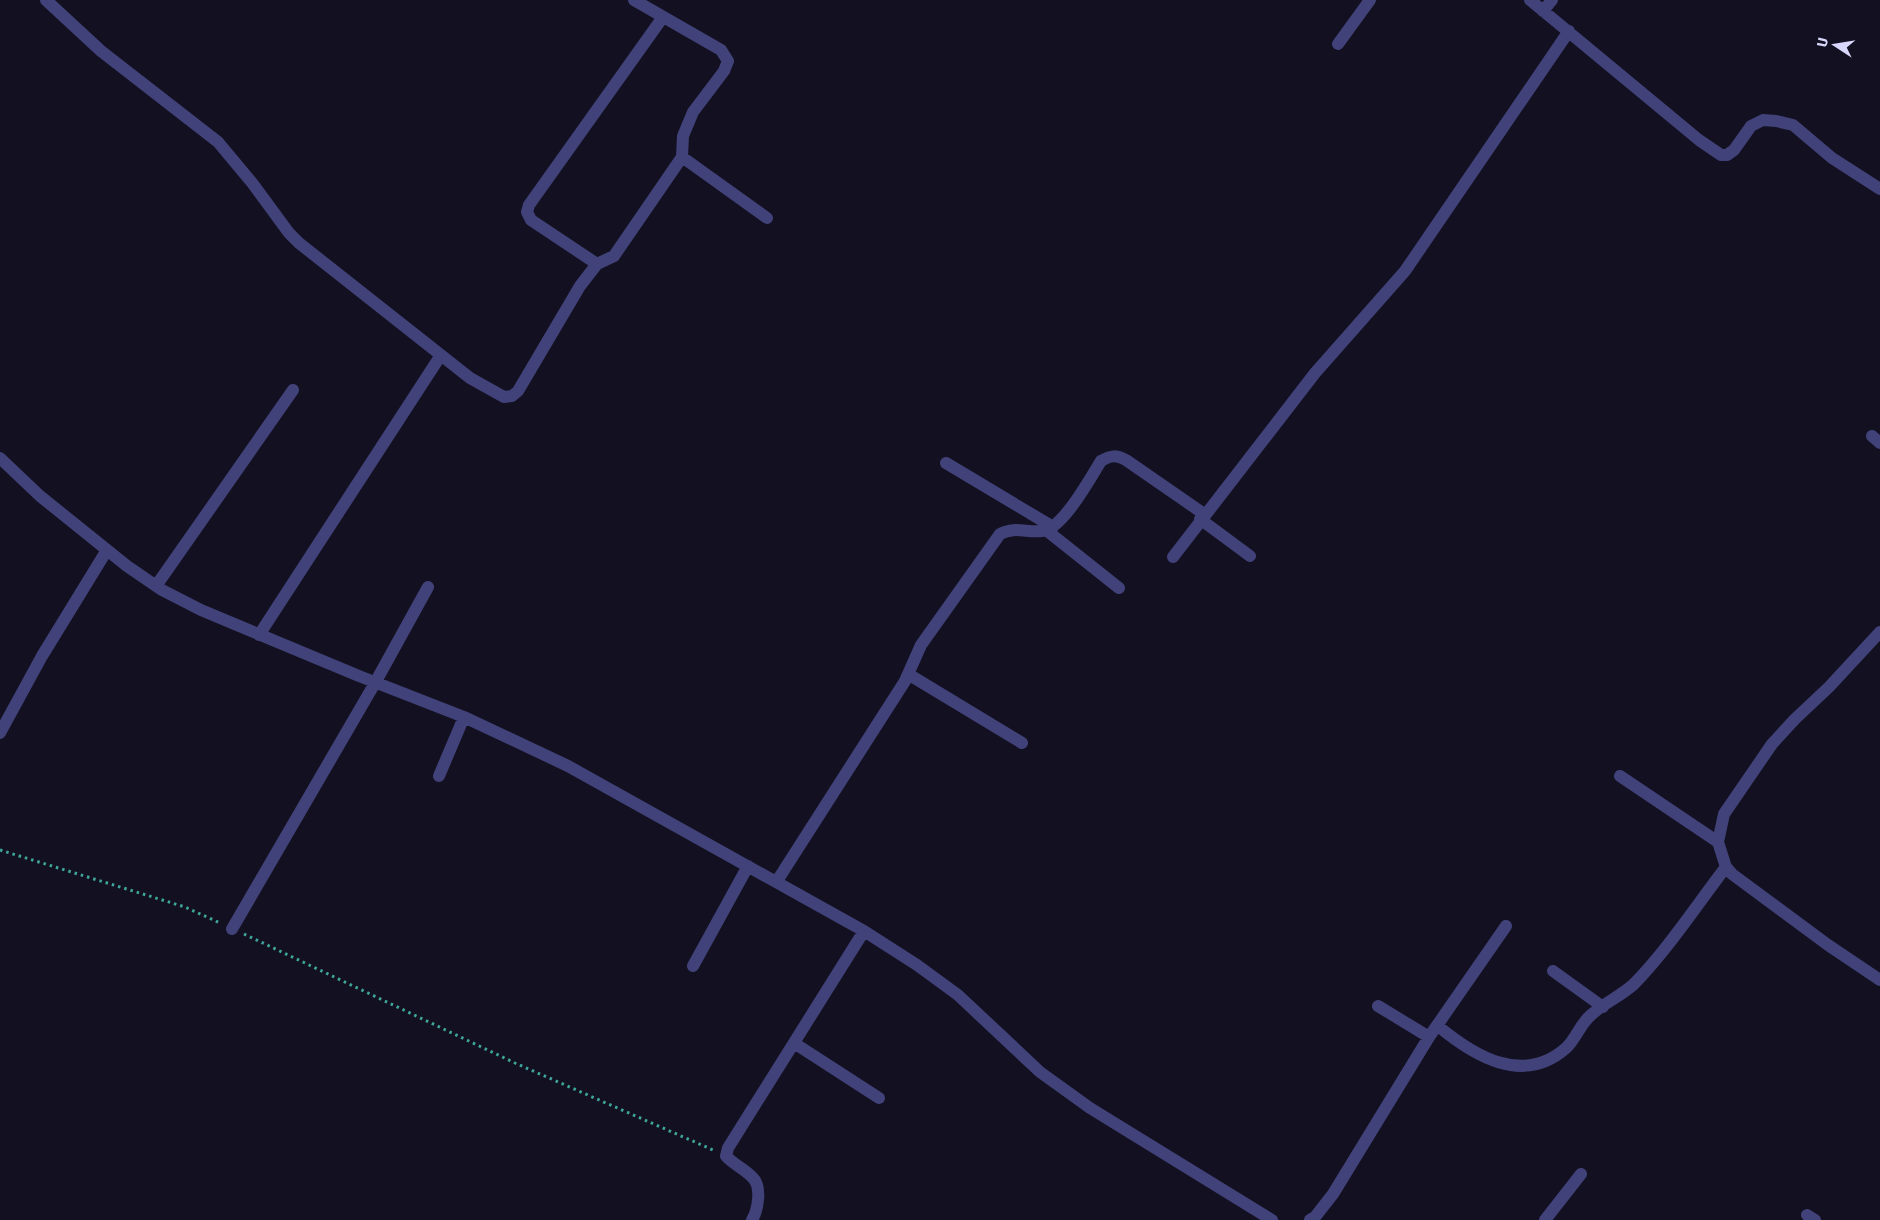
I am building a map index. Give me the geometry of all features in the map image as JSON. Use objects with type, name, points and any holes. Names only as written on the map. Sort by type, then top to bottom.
[{"type":"street","points":[[46,0],[101,51],[218,142],[253,184],[289,233],[299,243],[470,378],[504,397],[512,396],[518,391],[569,302],[597,264],[614,256],[682,157],[683,136],[693,112],[724,71],[728,62],[721,50],[634,0]]},
{"type":"street","points":[[1338,44],[1370,0]]},
{"type":"street","points":[[1530,0],[1698,140],[1721,155],[1727,155],[1734,150],[1751,126],[1763,120],[1776,121],[1793,125],[1832,158],[1880,189]]},
{"type":"street","points":[[1543,11],[1552,0]]},
{"type":"street","points":[[597,264],[531,220],[527,212],[530,204],[663,17]]},
{"type":"street","points":[[1173,557],[1315,373],[1405,272],[1569,31]]},
{"type":"street","points":[[682,157],[767,218]]},
{"type":"street","points":[[259,635],[441,355]]},
{"type":"street","points":[[156,586],[293,390]]},
{"type":"street","points":[[777,881],[908,674],[921,645],[1000,534],[1018,528],[1049,529],[1066,514],[1101,461],[1110,456],[1118,456],[1126,460],[1250,556]]},
{"type":"street","points":[[0,458],[40,496],[107,550],[156,586],[201,610],[375,683],[464,717],[568,766],[642,809],[777,881],[864,931],[917,965],[958,995],[1040,1072],[1090,1108],[1272,1220]]},
{"type":"street","points":[[946,463],[1049,529],[1119,588]]},
{"type":"street","points":[[0,733],[42,656],[107,550]]},
{"type":"street","points":[[232,929],[375,683],[428,587]]},
{"type":"street","points":[[1880,632],[1772,744],[1724,814],[1718,842],[1726,867],[1737,878],[1828,945],[1880,980]]},
{"type":"street","points":[[908,674],[1022,743]]},
{"type":"street","points":[[439,776],[464,717]]},
{"type":"street","points":[[1620,776],[1718,842]]},
{"type":"street","points":[[692,966],[748,866]]},
{"type":"street","points":[[1438,1026],[1458,1043],[1482,1056],[1518,1067],[1547,1062],[1567,1048],[1590,1015],[1632,985],[1642,975],[1726,867]]},
{"type":"street","points":[[1310,1220],[1315,1218],[1334,1194],[1429,1037],[1506,926]]},
{"type":"street","points":[[752,1220],[758,1198],[755,1179],[726,1156],[728,1148],[864,931]]},
{"type":"street","points":[[1553,971],[1603,1007]]},
{"type":"street","points":[[1378,1006],[1429,1037]]},
{"type":"street","points":[[794,1042],[879,1098]]},
{"type":"street","points":[[1545,1220],[1581,1174]]},
{"type":"path","points":[[0,850],[185,907],[515,1063],[726,1156]]}]
